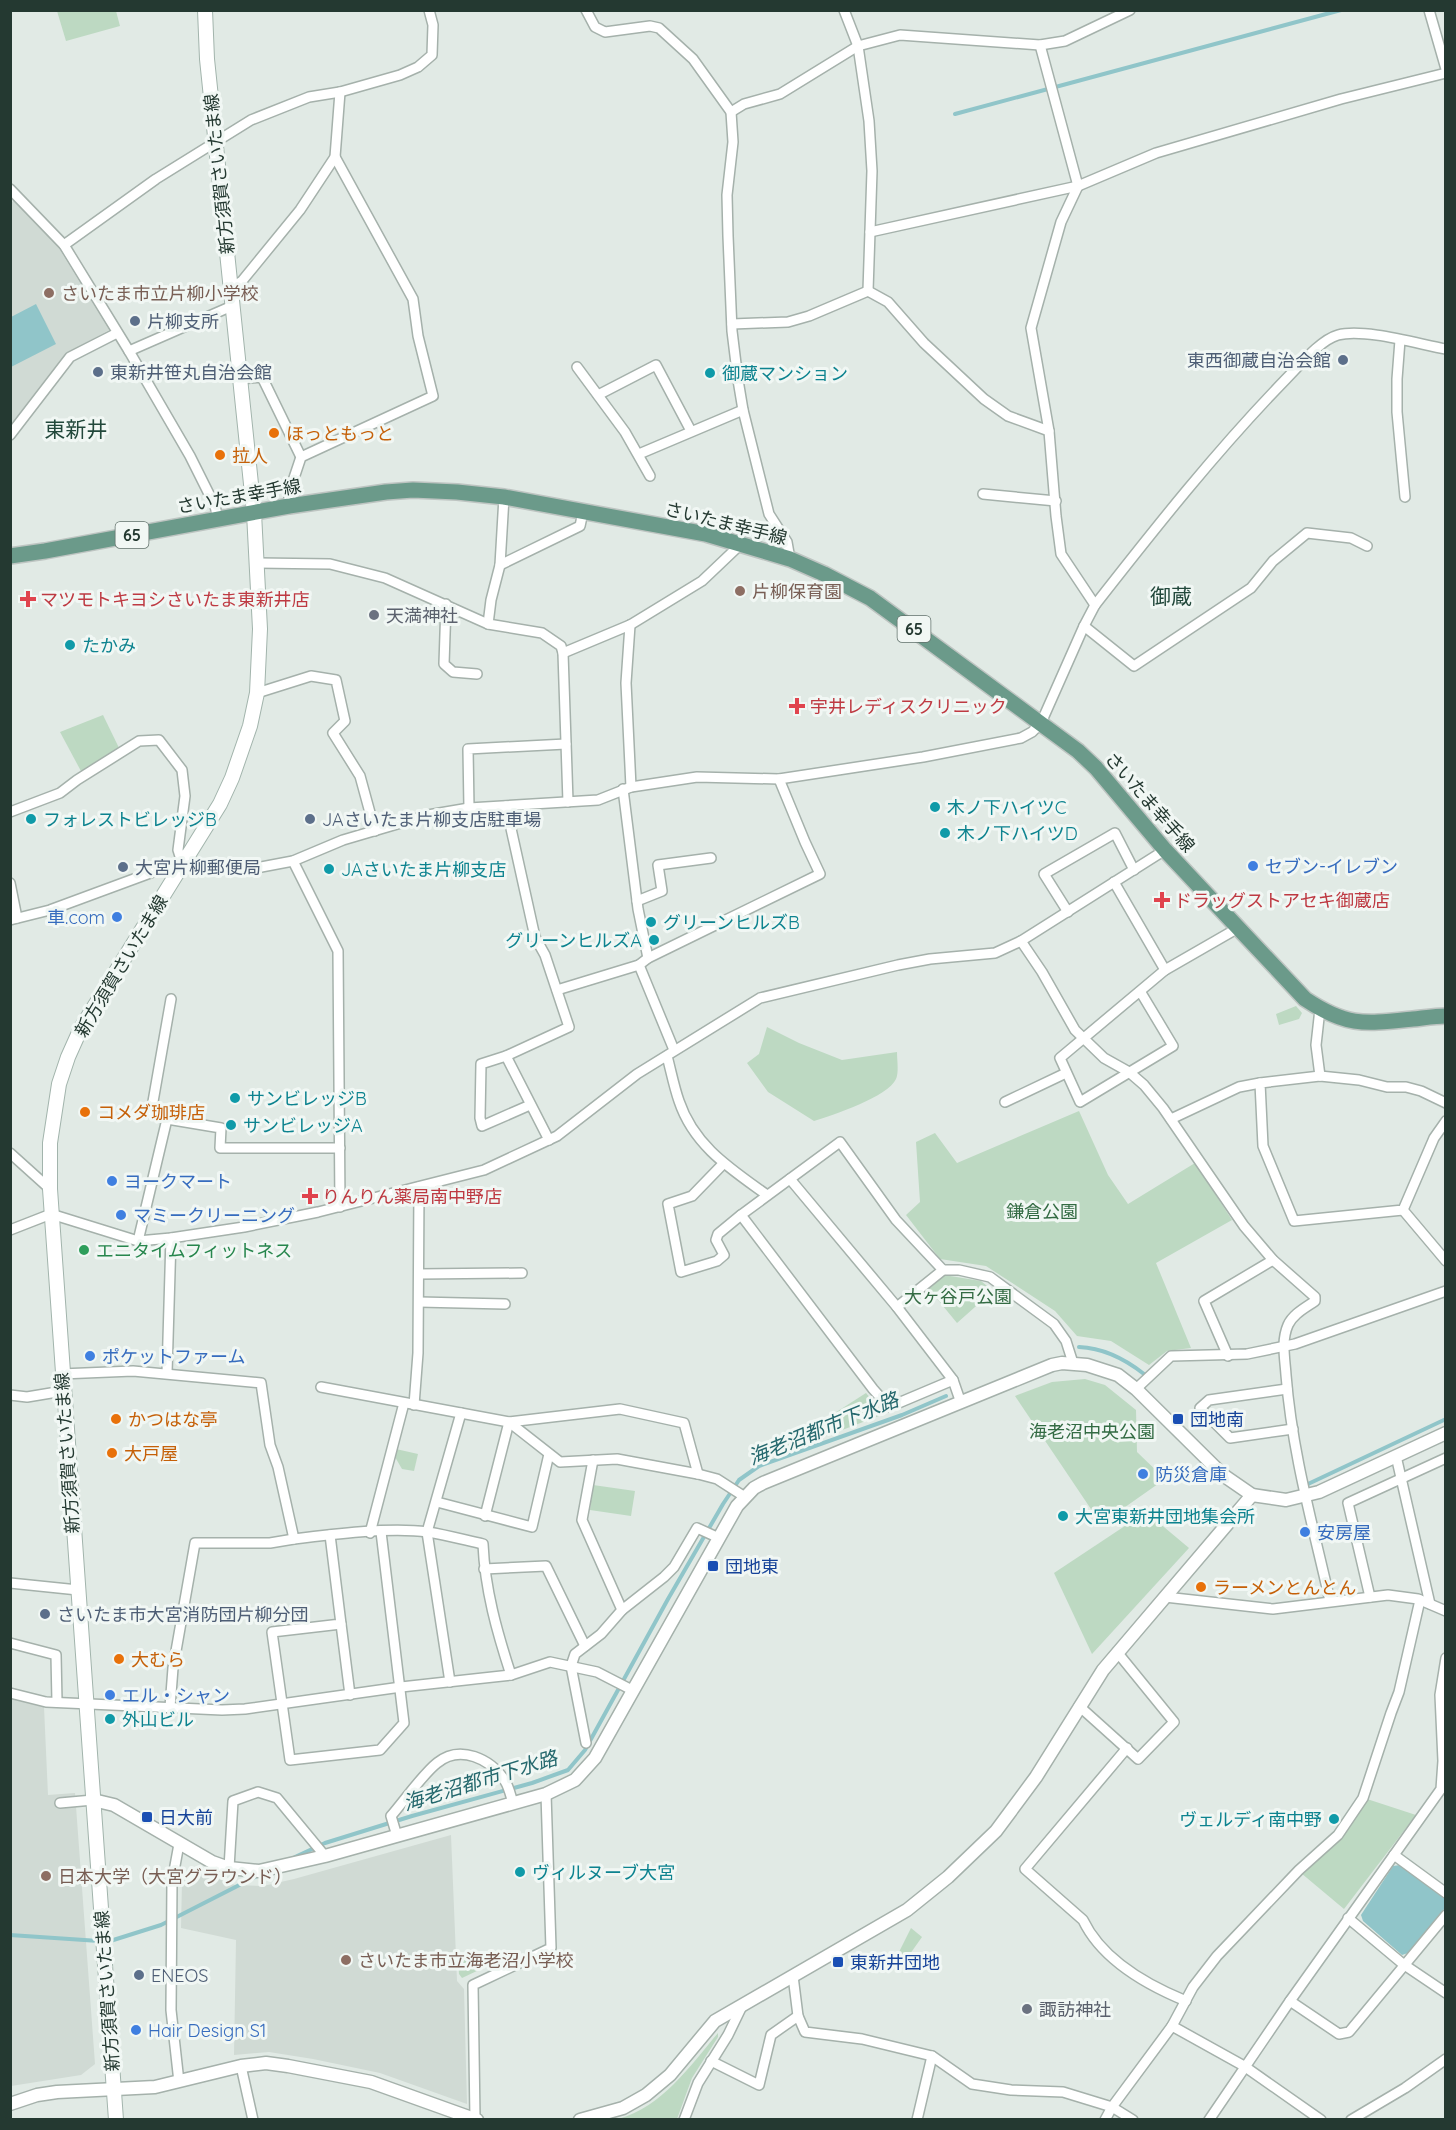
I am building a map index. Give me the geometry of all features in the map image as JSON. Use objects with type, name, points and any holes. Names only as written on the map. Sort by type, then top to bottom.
[{"type":"main road","name":"新方須賀さいたま線","points":[[116,2120],[61,1374],[49,1164],[53,1119],[68,1057],[81,1028],[220,804],[243,750],[257,693],[260,629],[258,563],[207,59],[205,10]]},
{"type":"main road","name":"さいたま幸手線","points":[[10,556],[290,506],[413,490],[504,497],[706,534],[742,543],[825,573],[870,598],[1041,723],[1096,768],[1166,850],[1294,990],[1320,1009],[1331,1016],[1354,1023],[1446,1016]]},
{"type":"street","points":[[64,245],[156,179],[251,120],[309,97],[373,84],[418,68],[432,55],[432,25],[429,10]]},
{"type":"street","points":[[586,10],[595,27],[605,32],[650,26],[659,28],[693,59],[731,112],[733,142],[727,195],[732,324],[743,410],[769,514],[787,542],[790,559]]},
{"type":"street","points":[[844,10],[858,46],[869,121],[872,171],[868,291]]},
{"type":"street","points":[[731,112],[744,104],[780,94],[858,46],[900,35],[1040,45],[1065,41],[1130,10]]},
{"type":"street","points":[[870,232],[1078,186],[1156,153],[1446,71],[1429,10]]},
{"type":"street","points":[[1040,45],[1078,186],[1061,222],[1031,328],[1049,431],[1061,554],[1095,606]]},
{"type":"street","points":[[230,289],[242,281],[300,210],[335,157],[340,92]]},
{"type":"street","points":[[301,457],[434,396],[418,336],[413,299],[335,157]]},
{"type":"street","points":[[10,189],[64,245],[190,456],[215,506],[218,519]]},
{"type":"street","points":[[732,324],[788,322],[810,316],[868,291]]},
{"type":"street","points":[[868,291],[888,302],[924,344],[984,399],[1008,416],[1049,431]]},
{"type":"street","points":[[129,351],[232,306]]},
{"type":"street","points":[[10,435],[70,357],[117,333]]},
{"type":"street","points":[[10,883],[14,919],[50,910],[161,869],[183,866],[256,868],[293,861],[343,840],[428,815],[469,808],[598,800],[627,788],[697,777],[779,779],[1007,742],[1026,735],[1041,723],[1095,606],[1221,448],[1313,352],[1336,336],[1361,334],[1446,349]]},
{"type":"street","points":[[1400,340],[1396,379],[1397,412],[1405,497]]},
{"type":"street","points":[[598,395],[656,365],[691,431]]},
{"type":"street","points":[[577,367],[639,454],[650,476]]},
{"type":"street","points":[[241,378],[262,377],[301,457],[289,493],[290,506]]},
{"type":"street","points":[[639,454],[743,410]]},
{"type":"street","points":[[983,494],[1056,501]]},
{"type":"street","points":[[488,624],[491,600],[500,565],[504,497]]},
{"type":"street","points":[[500,565],[580,526],[583,512]]},
{"type":"street","points":[[1084,626],[1134,666],[1251,588],[1273,561],[1307,533],[1351,538],[1367,546]]},
{"type":"street","points":[[563,653],[630,625],[702,581],[742,543]]},
{"type":"street","points":[[258,563],[330,564],[386,578],[488,624],[542,633],[561,646],[568,802]]},
{"type":"street","points":[[446,604],[444,664],[453,672],[477,674]]},
{"type":"street","points":[[630,625],[626,683],[627,788],[638,901],[648,958]]},
{"type":"street","points":[[257,693],[311,676],[336,680],[345,721],[333,733],[360,776],[375,831]]},
{"type":"street","points":[[10,812],[60,793],[139,741],[159,740],[182,770],[185,796],[178,850],[183,866]]},
{"type":"street","points":[[469,808],[468,749],[566,744]]},
{"type":"street","points":[[557,990],[639,965],[648,958],[820,874],[779,779]]},
{"type":"street","points":[[506,806],[535,937],[545,955],[569,1027],[507,1056],[481,1065],[480,1118],[482,1126],[531,1105]]},
{"type":"street","points":[[1068,912],[1044,874],[1115,833],[1134,870]]},
{"type":"street","points":[[10,1230],[51,1214],[138,1242],[171,1238],[244,1227],[340,1207],[484,1170],[549,1140],[637,1074],[760,998],[898,965],[930,959],[995,953],[1021,941],[1166,850]]},
{"type":"street","points":[[638,901],[662,891],[658,865],[711,858]]},
{"type":"street","points":[[293,861],[338,951],[340,1207]]},
{"type":"street","points":[[1114,882],[1165,970]]},
{"type":"street","points":[[1140,991],[1173,1046],[1080,1101],[1060,1058],[1165,970],[1238,928]]},
{"type":"street","points":[[1021,941],[1042,972],[1075,1030],[1104,1058],[1129,1072],[1144,1085],[1171,1119],[1244,1226],[1273,1260],[1315,1296],[1315,1301],[1292,1318],[1287,1328],[1284,1345],[1293,1430],[1330,1601]]},
{"type":"street","points":[[639,965],[670,1053],[679,1102],[688,1122],[698,1138],[723,1164],[767,1195]]},
{"type":"street","points":[[171,999],[151,1113],[167,1119],[221,1128],[220,1148],[340,1148]]},
{"type":"street","points":[[1320,1009],[1316,1045],[1320,1076]]},
{"type":"street","points":[[507,1056],[549,1140]]},
{"type":"street","points":[[1005,1102],[1066,1073]]},
{"type":"street","points":[[1171,1119],[1239,1087],[1320,1076],[1359,1080],[1387,1087],[1406,1087],[1446,1102]]},
{"type":"street","points":[[1260,1083],[1263,1146],[1294,1221],[1403,1210]]},
{"type":"street","points":[[138,1242],[167,1119]]},
{"type":"street","points":[[1403,1210],[1434,1138],[1446,1121]]},
{"type":"street","points":[[723,1164],[692,1196],[668,1204],[681,1272],[717,1261],[724,1255],[716,1240],[718,1234],[767,1195],[840,1143],[896,1220],[943,1270]]},
{"type":"street","points":[[10,1153],[50,1189]]},
{"type":"street","points":[[790,1179],[897,1307],[953,1380],[961,1403]]},
{"type":"street","points":[[370,1533],[409,1404],[418,1302],[419,1187]]},
{"type":"street","points":[[1403,1210],[1446,1261]]},
{"type":"street","points":[[741,1215],[889,1407],[953,1380]]},
{"type":"street","points":[[167,1373],[171,1238]]},
{"type":"street","points":[[1228,1356],[1204,1301],[1273,1260]]},
{"type":"street","points":[[897,1307],[943,1270],[959,1270],[990,1277],[1054,1324],[1066,1341],[1073,1364]]},
{"type":"street","points":[[419,1274],[522,1273]]},
{"type":"street","points":[[1136,1389],[1171,1356],[1228,1356],[1295,1344],[1446,1291]]},
{"type":"street","points":[[418,1302],[505,1304]]},
{"type":"street","points":[[60,1803],[93,1800],[114,1805],[212,1862],[229,1868],[259,1870],[325,1856],[546,1794],[563,1787],[585,1770],[595,1758],[719,1538],[740,1494],[763,1482],[1052,1365],[1073,1364],[1101,1368],[1118,1375],[1136,1389],[1223,1475],[1252,1495],[1278,1500],[1306,1496],[1446,1433]]},
{"type":"street","points":[[61,1374],[133,1371],[261,1383],[270,1444],[278,1467],[294,1539]]},
{"type":"street","points":[[321,1387],[509,1422],[620,1409],[684,1424],[698,1474]]},
{"type":"street","points":[[1287,1389],[1209,1400],[1200,1408],[1230,1438],[1293,1430]]},
{"type":"street","points":[[10,1395],[27,1397],[63,1391]]},
{"type":"street","points":[[450,1682],[427,1532],[460,1413]]},
{"type":"street","points":[[509,1422],[560,1462],[617,1459],[717,1479],[740,1494]]},
{"type":"street","points":[[485,1516],[509,1422]]},
{"type":"street","points":[[436,1502],[532,1527],[549,1454]]},
{"type":"street","points":[[1396,1456],[1430,1604]]},
{"type":"street","points":[[1370,1597],[1348,1503],[1446,1458]]},
{"type":"street","points":[[593,1460],[582,1520],[622,1610]]},
{"type":"street","points":[[580,2120],[598,2117],[623,2108],[646,2095],[670,2075],[715,2021],[907,1910],[985,1844],[1023,1796],[1079,1706],[1117,1652],[1252,1495]]},
{"type":"street","points":[[586,1743],[571,1666],[575,1654],[601,1634],[622,1610],[674,1567],[697,1528],[719,1538]]},
{"type":"street","points":[[341,1624],[272,1632],[290,1760],[380,1750],[404,1723],[381,1532]]},
{"type":"street","points":[[170,1707],[173,1668],[195,1543],[270,1543],[330,1535],[427,1532],[483,1544],[484,1569],[494,1624],[511,1675]]},
{"type":"street","points":[[330,1535],[350,1695]]},
{"type":"street","points":[[484,1569],[546,1566],[585,1646]]},
{"type":"street","points":[[11,1586],[78,1590]]},
{"type":"street","points":[[1165,1597],[1273,1609],[1388,1595],[1420,1600],[1446,1611]]},
{"type":"street","points":[[1106,2120],[1112,2107],[1172,2026],[1193,1987],[1217,1956],[1299,1869],[1332,1841],[1353,1816],[1364,1798],[1400,1692],[1420,1600]]},
{"type":"street","points":[[10,1643],[56,1654],[57,1702]]},
{"type":"street","points":[[1079,1706],[1138,1759],[1174,1722],[1117,1652]]},
{"type":"street","points":[[1209,2120],[1244,2066],[1441,1789],[1443,1784],[1440,1695],[1446,1658]]},
{"type":"street","points":[[10,1693],[46,1702],[245,1709],[401,1687],[511,1675],[550,1662],[597,1672],[632,1690]]},
{"type":"street","points":[[1127,1748],[1025,1869],[1083,1920],[1087,1929],[1113,1959],[1162,1991],[1186,2001]]},
{"type":"street","points":[[397,1836],[391,1816],[437,1763],[450,1756],[463,1754],[474,1756],[488,1763],[506,1782],[513,1803]]},
{"type":"street","points":[[229,1868],[233,1801],[258,1792],[277,1798],[325,1856]]},
{"type":"street","points":[[10,2104],[57,2092],[155,2087],[241,2066],[266,2063],[371,2082],[476,2119],[473,1985],[551,1948],[546,1794]]},
{"type":"street","points":[[179,1844],[172,1882],[171,2010],[179,2082]]},
{"type":"street","points":[[1394,1855],[1446,1893]]},
{"type":"street","points":[[1290,2001],[1339,2034],[1349,2032],[1403,1964],[1446,1915]]},
{"type":"street","points":[[1348,1918],[1403,1964],[1446,1993]]},
{"type":"street","points":[[794,1976],[798,2016],[805,2032],[862,2038],[932,2056],[972,2084],[1011,2090],[1063,2092],[1112,2107],[1133,2120]]},
{"type":"street","points":[[684,2120],[698,2083],[728,2035],[742,2004]]},
{"type":"street","points":[[711,2061],[759,2085],[771,2035],[798,2016]]},
{"type":"street","points":[[1172,2026],[1244,2066],[1321,2120]]},
{"type":"street","points":[[917,2120],[932,2056]]},
{"type":"street","points":[[1351,2120],[1405,2088],[1446,2059]]},
{"type":"street","points":[[241,2066],[253,2120]]},
{"type":"shaded area","name":"さいたま市立片柳小学校","points":[[17,199],[55,242],[109,330],[65,354],[50,378],[11,427],[10,203]]},
{"type":"shaded area","name":"日本大学（大宮グラウンド）","points":[[11,1699],[44,1707],[48,1795],[75,1793],[95,2064],[81,2075],[11,2086]]},
{"type":"shaded area","name":"さいたま市立海老沼小学校","points":[[451,1835],[457,1981],[464,1989],[467,2104],[380,2073],[269,2052],[234,2055],[236,1940],[181,1928],[182,1881],[185,1876],[194,1870],[235,1885],[263,1886]]},
{"type":"green space","points":[[57,11],[116,11],[120,26],[66,41]]},
{"type":"green space","points":[[103,715],[120,750],[82,773],[60,732]]},
{"type":"green space","points":[[1296,1006],[1302,1013],[1299,1019],[1279,1025],[1276,1014]]},
{"type":"green space","points":[[767,1027],[842,1060],[897,1052],[896,1079],[891,1086],[872,1099],[814,1121],[768,1092],[747,1063],[759,1054]]},
{"type":"green space","name":"鎌倉公園","points":[[1079,1111],[1108,1175],[1128,1204],[1195,1163],[1232,1220],[1156,1263],[1191,1348],[1167,1351],[1149,1365],[1111,1341],[1077,1336],[1055,1311],[986,1266],[940,1259],[906,1215],[920,1202],[916,1142],[935,1133],[957,1163]]},
{"type":"green space","name":"大ヶ谷戸公園","points":[[944,1275],[981,1281],[993,1291],[957,1323],[929,1289]]},
{"type":"green space","name":"海老沼中央公園","points":[[1085,1379],[1105,1385],[1136,1410],[1137,1452],[1165,1479],[1101,1524],[1015,1396],[1052,1382]]},
{"type":"green space","points":[[866,1393],[884,1414],[777,1455],[774,1452]]},
{"type":"green space","points":[[396,1449],[418,1454],[414,1471],[402,1469],[395,1457]]},
{"type":"green space","points":[[593,1485],[635,1491],[631,1516],[590,1510]]},
{"type":"green space","points":[[1146,1512],[1189,1548],[1092,1654],[1054,1573]]},
{"type":"green space","points":[[1367,1799],[1416,1815],[1344,1909],[1301,1873]]},
{"type":"green space","points":[[911,1928],[922,1937],[905,1961],[897,1956]]},
{"type":"green space","points":[[458,1956],[466,1956],[481,1969],[462,1978],[459,1974]]},
{"type":"green space","points":[[718,2033],[718,2037],[692,2078],[677,2119],[618,2119],[634,2113],[662,2095],[686,2072]]},
{"type":"water","points":[[36,304],[56,344],[11,367],[11,317]]},
{"type":"water","points":[[1400,1865],[1446,1899],[1445,1908],[1408,1953],[1402,1955],[1363,1921],[1361,1915],[1393,1866]]},
{"type":"waterway","points":[[955,114],[1341,10]]},
{"type":"waterway","name":"海老沼都市下水路","points":[[1079,1347],[1113,1355],[1144,1374]]},
{"type":"waterway","name":"海老沼都市下水路","points":[[295,1857],[325,1843],[532,1783],[568,1770],[585,1750],[668,1599],[739,1480],[759,1466],[902,1415],[946,1396]]},
{"type":"waterway","name":"海老沼都市下水路","points":[[1308,1484],[1446,1419]]},
{"type":"waterway","name":"海老沼都市下水路","points":[[107,1942],[161,1925],[259,1875]]},
{"type":"waterway","name":"海老沼都市下水路","points":[[10,1935],[99,1941]]},
{"type":"place","name":"さいたま市立片柳小学校","points":[[49,293]]},
{"type":"place","name":"片柳支所","points":[[135,321]]},
{"type":"place","name":"東西御蔵自治会館","points":[[1343,360]]},
{"type":"place","name":"東新井笹丸自治会館","points":[[98,372]]},
{"type":"place","name":"御蔵マンション","points":[[710,373]]},
{"type":"place","name":"ほっともっと","points":[[274,433]]},
{"type":"place","name":"拉人","points":[[220,455]]},
{"type":"place","name":"片柳保育園","points":[[740,591]]},
{"type":"place","name":"マツモトキヨシさいたま東新井店","points":[[28,599]]},
{"type":"place","name":"天満神社","points":[[374,615]]},
{"type":"place","name":"たかみ","points":[[70,645]]},
{"type":"place","name":"宇井レディスクリニック","points":[[797,706]]},
{"type":"place","name":"木ノ下ハイツC","points":[[935,807]]},
{"type":"place","name":"フォレストビレッジB","points":[[31,819]]},
{"type":"place","name":"JAさいたま片柳支店駐車場","points":[[310,819]]},
{"type":"place","name":"木ノ下ハイツD","points":[[945,833]]},
{"type":"place","name":"セブン-イレブン","points":[[1253,866]]},
{"type":"place","name":"大宮片柳郵便局","points":[[123,867]]},
{"type":"place","name":"JAさいたま片柳支店","points":[[329,869]]},
{"type":"place","name":"ドラッグストアセキ御蔵店","points":[[1162,900]]},
{"type":"place","name":"車.com","points":[[117,917]]},
{"type":"place","name":"グリーンヒルズB","points":[[651,922]]},
{"type":"place","name":"グリーンヒルズA","points":[[654,940]]},
{"type":"place","name":"サンビレッジB","points":[[235,1098]]},
{"type":"place","name":"コメダ珈琲店","points":[[85,1112]]},
{"type":"place","name":"サンビレッジA","points":[[231,1125]]},
{"type":"place","name":"ヨークマート","points":[[112,1181]]},
{"type":"place","name":"りんりん薬局南中野店","points":[[310,1196]]},
{"type":"place","name":"マミークリーニング","points":[[121,1215]]},
{"type":"place","name":"エニタイムフィットネス","points":[[84,1250]]},
{"type":"place","name":"ポケットファーム","points":[[90,1356]]},
{"type":"place","name":"かつはな亭","points":[[116,1419]]},
{"type":"place","name":"団地南","points":[[1178,1419]]},
{"type":"place","name":"大戸屋","points":[[112,1453]]},
{"type":"place","name":"防災倉庫","points":[[1143,1474]]},
{"type":"place","name":"大宮東新井団地集会所","points":[[1063,1516]]},
{"type":"place","name":"安房屋","points":[[1305,1532]]},
{"type":"place","name":"団地東","points":[[713,1566]]},
{"type":"place","name":"ラーメンとんとん","points":[[1201,1587]]},
{"type":"place","name":"さいたま市大宮消防団片柳分団","points":[[45,1614]]},
{"type":"place","name":"大むら","points":[[119,1659]]},
{"type":"place","name":"エル・シャン","points":[[110,1695]]},
{"type":"place","name":"外山ビル","points":[[110,1719]]},
{"type":"place","name":"日大前","points":[[147,1817]]},
{"type":"place","name":"ヴェルディ南中野","points":[[1334,1819]]},
{"type":"place","name":"ヴィルヌーブ大宮","points":[[520,1872]]},
{"type":"place","name":"日本大学（大宮グラウンド）","points":[[46,1876]]},
{"type":"place","name":"さいたま市立海老沼小学校","points":[[346,1960]]},
{"type":"place","name":"東新井団地","points":[[838,1962]]},
{"type":"place","name":"ENEOS","points":[[139,1975]]},
{"type":"place","name":"諏訪神社","points":[[1027,2009]]},
{"type":"place","name":"Hair Design S1","points":[[136,2030]]},
{"type":"district","name":"東新井","points":[[76,429]]},
{"type":"district","name":"御蔵","points":[[1171,596]]}]
